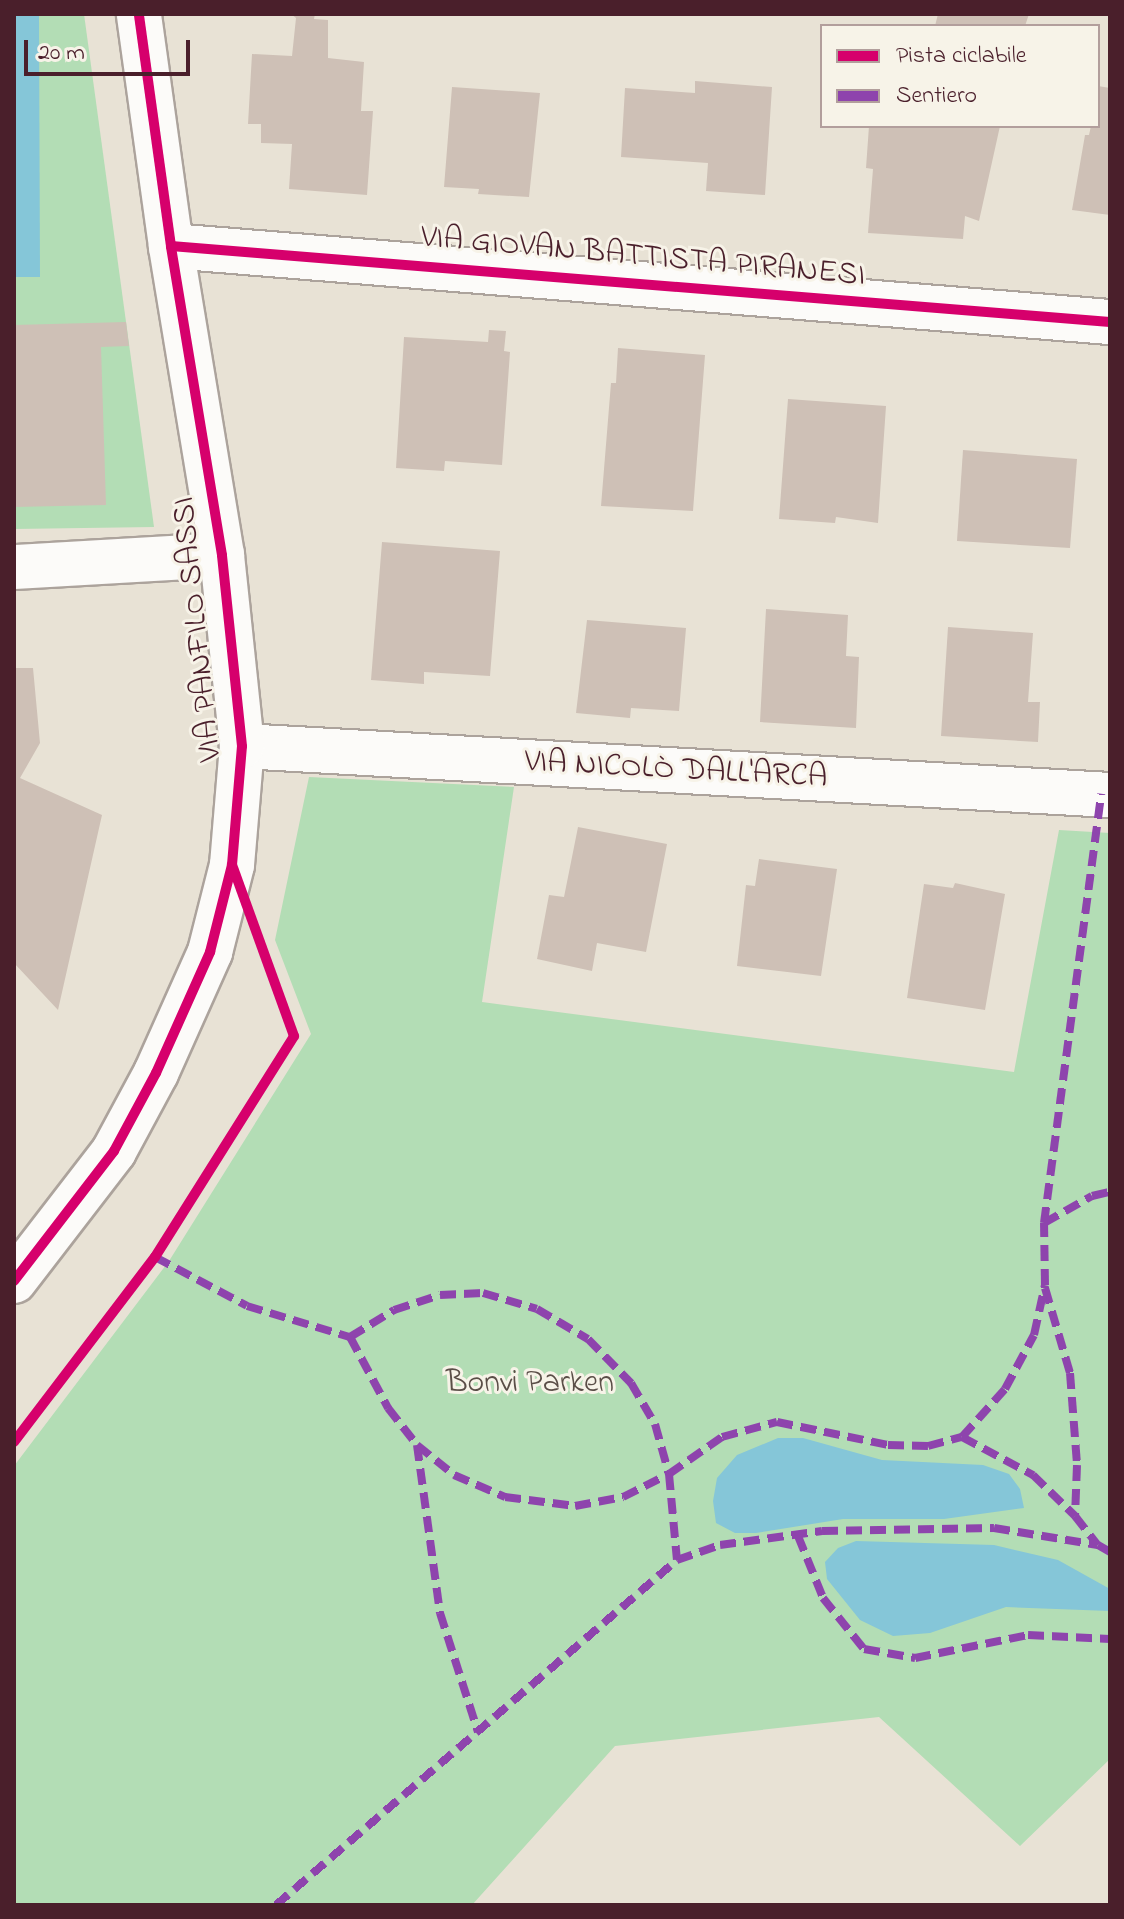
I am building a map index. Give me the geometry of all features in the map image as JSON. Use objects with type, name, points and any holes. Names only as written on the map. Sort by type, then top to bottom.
[{"type":"street","name":"VIA PANFILO SASSI","points":[[14,1281],[114,1151],[184,1017],[210,952],[232,865],[242,746],[222,555],[171,246],[139,14]]},
{"type":"street","name":"VIA GIOVAN BATTISTA PIRANESI","points":[[171,246],[1110,322]]},
{"type":"street","points":[[14,567],[222,555]]},
{"type":"street","name":"VIA NICOLÒ DALL'ARCA","points":[[242,746],[1110,795]]},
{"type":"green space","points":[[14,14],[84,14],[154,527],[14,529]]},
{"type":"green space","name":"Bonvi Parken","points":[[309,777],[514,787],[482,1002],[1014,1072],[1059,830],[1110,833],[1110,1759],[1020,1846],[879,1717],[615,1746],[472,1905],[14,1905],[14,1466],[169,1261],[311,1034],[275,940]]},
{"type":"water","points":[[14,14],[39,14],[40,277],[14,277]]},
{"type":"water","points":[[778,1438],[803,1438],[882,1460],[983,1465],[1009,1474],[1020,1489],[1024,1508],[944,1519],[843,1519],[756,1533],[735,1533],[716,1523],[713,1501],[717,1478],[737,1455]]},
{"type":"water","points":[[856,1541],[994,1545],[1058,1560],[1110,1589],[1110,1611],[1006,1607],[930,1633],[893,1636],[860,1620],[827,1579],[825,1562],[838,1548]]},
{"type":"building","points":[[291,14],[315,14],[314,19],[328,20],[328,58],[364,62],[361,111],[373,111],[367,195],[289,189],[292,144],[261,143],[261,124],[248,124],[252,54],[292,56],[296,18]]},
{"type":"building","points":[[938,14],[1029,14],[1026,24],[936,24]]},
{"type":"building","points":[[695,81],[772,87],[765,195],[706,191],[708,163],[621,157],[625,88],[695,93]]},
{"type":"building","points":[[1100,86],[1110,88],[1110,215],[1072,210],[1085,135],[1089,135],[1091,128],[1100,128]]},
{"type":"building","points":[[452,87],[540,93],[529,197],[478,194],[479,189],[444,187]]},
{"type":"building","points":[[869,128],[1000,128],[979,221],[965,216],[963,239],[868,233],[873,169],[866,168]]},
{"type":"building","points":[[126,322],[129,346],[101,347],[106,505],[14,507],[14,325]]},
{"type":"building","points":[[489,330],[506,331],[504,351],[510,352],[502,465],[445,461],[444,471],[396,468],[404,337],[488,342]]},
{"type":"building","points":[[618,348],[705,355],[693,511],[601,506],[611,383],[616,383]]},
{"type":"building","points":[[788,399],[886,406],[878,523],[836,517],[835,523],[779,519]]},
{"type":"building","points":[[963,450],[1077,459],[1070,548],[957,541]]},
{"type":"building","points":[[382,542],[500,551],[490,676],[424,672],[424,684],[371,680]]},
{"type":"building","points":[[766,609],[848,615],[846,656],[859,657],[856,728],[760,722]]},
{"type":"building","points":[[587,620],[686,628],[679,711],[631,708],[630,718],[576,713]]},
{"type":"building","points":[[948,627],[1033,633],[1028,702],[1040,702],[1038,742],[941,736]]},
{"type":"building","points":[[14,668],[33,668],[40,743],[20,778],[102,815],[58,1010],[14,963]]},
{"type":"building","points":[[578,827],[667,844],[646,952],[597,943],[592,971],[537,959],[549,895],[564,897]]},
{"type":"building","points":[[759,859],[837,869],[821,976],[737,966],[746,885],[755,886]]},
{"type":"building","points":[[955,883],[1005,894],[985,1010],[907,998],[924,884],[953,888]]},
{"type":"marked path","points":[[1044,1223],[1101,794]]},
{"type":"marked path","points":[[962,1437],[1005,1389],[1034,1335],[1045,1285],[1044,1223],[1092,1196],[1110,1192]]},
{"type":"marked path","points":[[155,1257],[247,1306],[350,1337],[394,1310],[440,1295],[483,1293],[537,1309],[588,1339],[631,1383],[655,1424],[669,1474],[722,1437],[777,1422],[888,1445],[928,1446],[962,1437],[1033,1475],[1075,1516],[1098,1545],[1110,1552]]},
{"type":"marked path","points":[[1045,1288],[1070,1373],[1077,1465],[1075,1516]]},
{"type":"marked path","points":[[350,1337],[388,1408],[417,1445],[454,1475],[505,1497],[575,1506],[623,1497],[669,1474],[677,1560],[720,1545],[822,1531],[994,1528],[1098,1545]]},
{"type":"marked path","points":[[417,1445],[440,1613],[478,1732]]},
{"type":"marked path","points":[[798,1536],[823,1598],[864,1649],[915,1658],[1028,1635],[1110,1639]]},
{"type":"marked path","points":[[276,1905],[677,1560]]},
{"type":"cycle path","points":[[14,1281],[114,1151],[156,1073],[210,952],[232,865],[242,746],[222,555],[171,246],[139,14]]},
{"type":"cycle path","points":[[171,246],[1110,322]]},
{"type":"cycle path","points":[[14,1442],[155,1257],[294,1036],[232,865]]}]
